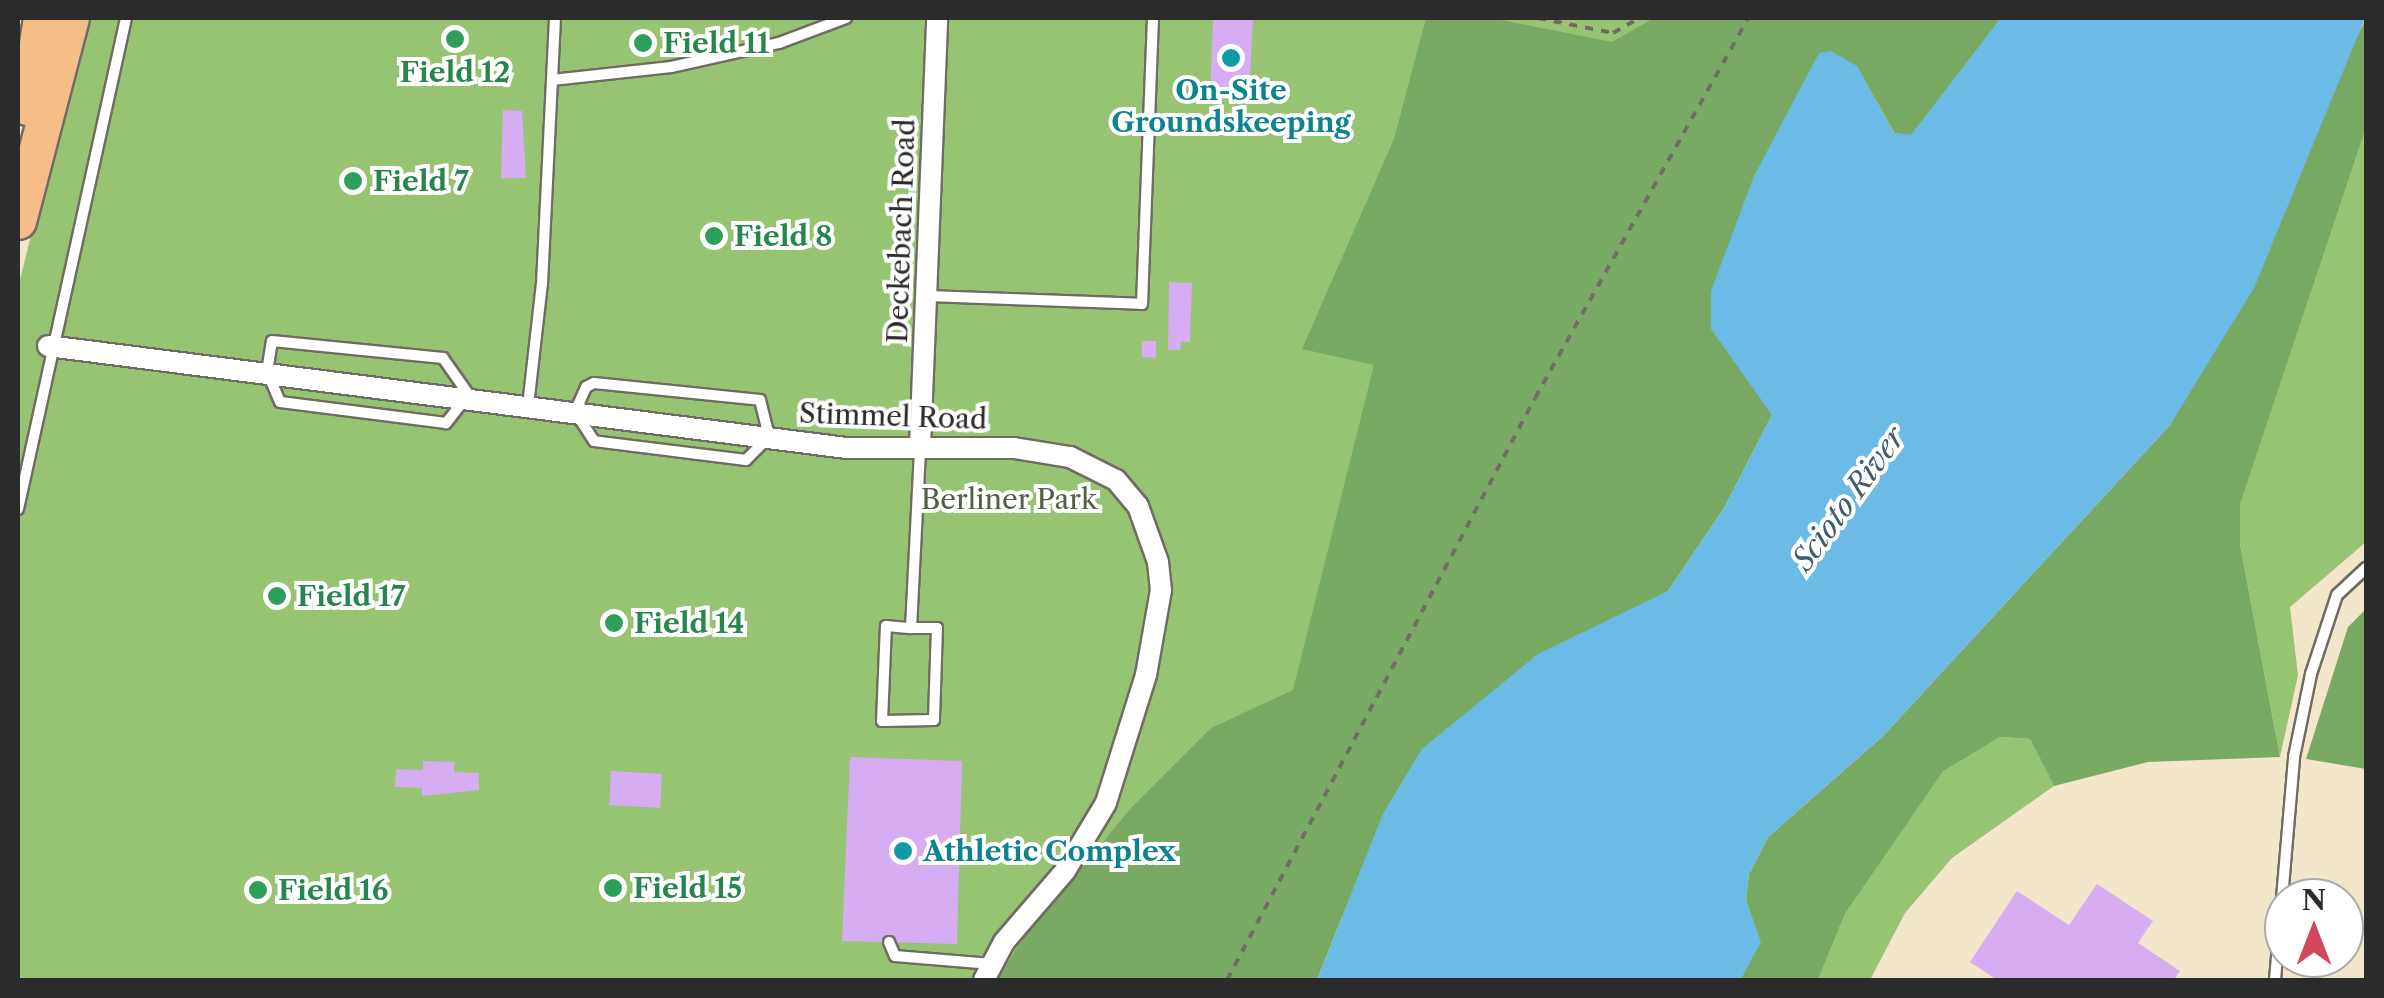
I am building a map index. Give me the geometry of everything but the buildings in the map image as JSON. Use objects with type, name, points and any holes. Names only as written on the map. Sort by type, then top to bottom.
[{"type":"highway","points":[[18,167],[41,18]]},
{"type":"highway","points":[[18,221],[72,18]]},
{"type":"street","name":"Deckebach Road","points":[[920,447],[937,18]]},
{"type":"street","name":"Stimmel Road","points":[[48,346],[847,448],[1014,448],[1093,467],[1116,480],[1138,506],[1158,562],[1161,590],[1146,676],[1106,803],[1065,870],[988,972]]},
{"type":"lane","points":[[18,509],[48,346],[126,18]]},
{"type":"lane","points":[[528,406],[542,284],[554,18]]},
{"type":"lane","points":[[552,80],[671,67],[779,43],[846,18]]},
{"type":"lane","points":[[926,296],[1142,304],[1153,18]]},
{"type":"lane","points":[[267,372],[272,340],[443,358],[469,398]]},
{"type":"lane","points":[[576,412],[586,387],[594,383],[760,400],[770,438]]},
{"type":"lane","points":[[911,628],[920,447]]},
{"type":"lane","points":[[2275,980],[2294,757],[2311,674],[2337,594],[2366,568]]},
{"type":"lane","points":[[886,626],[911,628],[938,628],[934,720],[882,721],[886,626]]},
{"type":"lane","points":[[889,942],[895,956],[988,972]]},
{"type":"path","points":[[1538,18],[1614,33],[1639,18]]},
{"type":"path","points":[[1227,980],[1536,398],[1748,18]]},
{"type":"green space","name":"Berliner Park","points":[[67,18],[2001,18],[1332,931],[1317,980],[18,980],[18,288],[35,219]]},
{"type":"green space","points":[[1426,18],[1497,19],[1612,42],[1654,18],[2001,18],[1911,135],[1895,133],[1857,66],[1754,176],[1711,329],[1766,398],[1772,415],[1724,508],[1668,591],[1479,704],[1422,749],[1383,814],[1317,980],[998,980],[1019,944],[1130,809],[1211,728],[1293,690],[1374,365],[1302,349],[1394,139]]},
{"type":"green space","points":[[2366,18],[2366,128],[2240,505],[2240,544],[2280,757],[2148,762],[2054,786],[2030,739],[2000,737],[1943,771],[1845,914],[1818,980],[1740,980],[1760,942],[1746,900],[1749,874],[1768,837],[1883,736],[2170,425]]},
{"type":"green space","points":[[2366,128],[2366,542],[2290,607],[2298,675],[2280,757],[2240,544],[2240,505]]},
{"type":"green space","points":[[2366,609],[2366,769],[2306,759],[2348,627]]},
{"type":"green space","points":[[2000,737],[2030,739],[2054,786],[1952,858],[1905,913],[1870,980],[1818,980],[1845,914],[1943,770]]},
{"type":"water","name":"Scioto River","points":[[2001,18],[2365,18],[2254,288],[2170,425],[1883,736],[1768,837],[1749,874],[1746,900],[1761,942],[1740,980],[1317,980],[1383,814],[1422,749],[1538,654],[1668,591],[1724,508],[1772,415],[1711,329],[1711,291],[1754,176],[1819,53],[1831,51],[1857,66],[1894,133],[1911,135]]},
{"type":"place","name":"Field 12","points":[[455,39]]},
{"type":"place","name":"Field 11","points":[[643,43]]},
{"type":"place","name":"On-Site Groundskeeping","points":[[1231,58]]},
{"type":"place","name":"Field 7","points":[[353,181]]},
{"type":"place","name":"Field 8","points":[[714,236]]},
{"type":"place","name":"Field 17","points":[[277,596]]},
{"type":"place","name":"Field 14","points":[[614,623]]},
{"type":"place","name":"Athletic Complex","points":[[903,851]]},
{"type":"place","name":"Field 15","points":[[613,888]]},
{"type":"place","name":"Field 16","points":[[258,890]]}]
